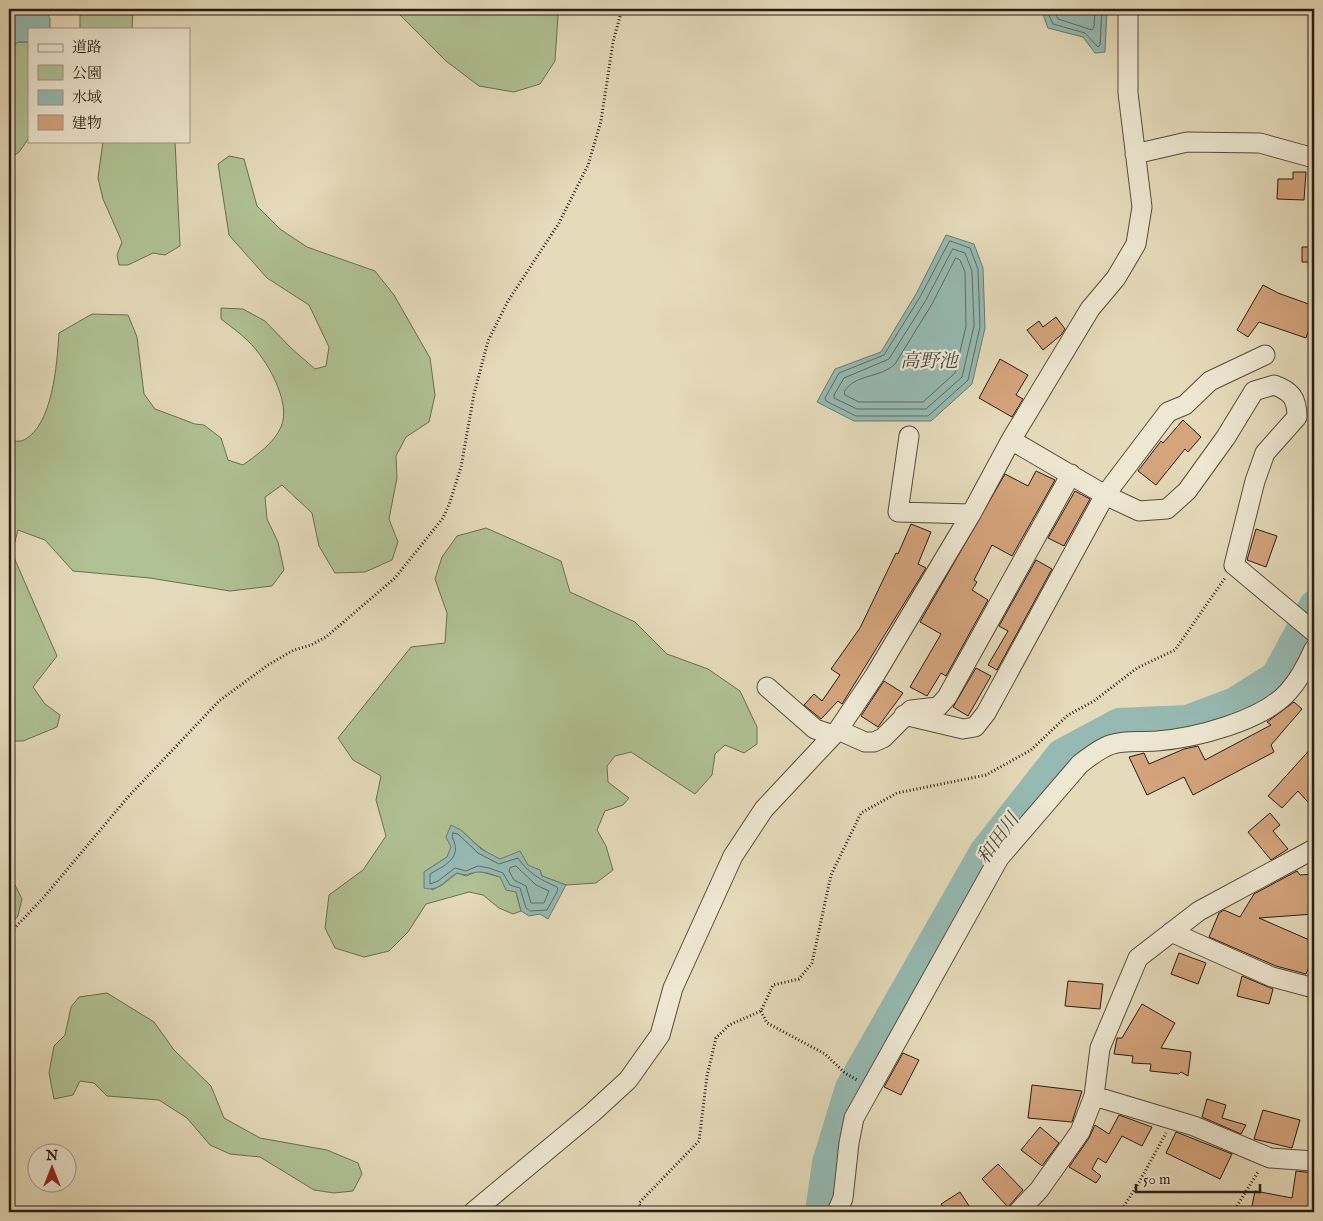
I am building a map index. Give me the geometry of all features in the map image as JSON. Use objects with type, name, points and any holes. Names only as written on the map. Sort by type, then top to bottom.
[{"type":"street","points":[[473,1212],[592,1113],[628,1080],[660,1035],[673,988],[733,856],[764,809],[836,733],[875,676],[971,514],[1011,440],[1090,309],[1116,278],[1136,244],[1142,207],[1128,93],[1128,9]]},
{"type":"street","points":[[1135,154],[1187,142],[1260,143],[1314,158]]},
{"type":"street","points":[[904,715],[963,729],[975,727],[986,713],[1105,495],[1168,412],[1185,405],[1210,381],[1265,355]]},
{"type":"street","points":[[837,1212],[843,1198],[848,1143],[854,1118],[999,858],[1080,764],[1096,751],[1114,742],[1158,741],[1213,733],[1264,709],[1287,693],[1306,668],[1314,638],[1296,616],[1234,565],[1255,481],[1265,453],[1296,416],[1296,404],[1289,390],[1274,385],[1254,391],[1226,438],[1187,490],[1167,509],[1139,512],[1105,495],[1011,440]]},
{"type":"street","points":[[909,436],[898,512],[971,514]]},
{"type":"street","points":[[767,687],[815,729],[865,742],[874,742],[884,738],[904,715],[911,710],[938,707],[947,698],[1071,474]]},
{"type":"street","points":[[1018,1212],[1039,1190],[1080,1132],[1094,1096],[1100,1048],[1138,958],[1199,911],[1314,849]]},
{"type":"street","points":[[1171,932],[1272,977],[1314,988]]},
{"type":"street","points":[[1094,1096],[1194,1126],[1270,1158],[1314,1161]]},
{"type":"path","points":[[9,934],[44,898],[128,797],[219,701],[268,665],[294,650],[326,637],[395,578],[443,518],[461,467],[474,394],[488,341],[508,301],[559,223],[588,165],[601,121],[613,42],[622,9]]},
{"type":"path","points":[[642,1212],[639,1203],[699,1141],[707,1076],[716,1038],[728,1025],[761,1011],[773,985],[799,980],[812,963],[831,875],[861,813],[898,793],[986,775],[1032,750],[1068,715],[1094,701],[1136,668],[1175,650],[1234,565]]},
{"type":"path","points":[[761,1011],[767,1023],[825,1054],[845,1073]]},
{"type":"path","points":[[1120,1212],[1137,1186],[1173,1120]]},
{"type":"path","points":[[1233,1212],[1257,1172],[1270,1158]]},
{"type":"green space","points":[[80,9],[133,9],[132,28],[80,28]]},
{"type":"green space","points":[[394,9],[552,9],[558,15],[555,61],[540,84],[514,92],[479,86],[446,61]]},
{"type":"green space","points":[[18,42],[28,42],[28,139],[19,152],[9,159],[9,48]]},
{"type":"green space","points":[[103,142],[175,142],[180,246],[165,255],[153,253],[128,265],[119,265],[117,255],[122,242],[103,199],[98,178]]},
{"type":"green space","points":[[229,156],[244,159],[257,206],[280,229],[307,247],[375,271],[394,295],[430,358],[435,395],[429,422],[406,437],[396,456],[397,478],[389,519],[398,542],[392,560],[365,572],[335,573],[319,546],[312,513],[282,485],[265,497],[267,519],[278,542],[284,570],[272,586],[230,591],[150,578],[73,571],[45,540],[18,530],[12,553],[57,656],[33,687],[45,704],[60,715],[57,727],[23,741],[9,741],[9,441],[24,440],[34,432],[41,421],[52,392],[59,333],[92,314],[128,315],[137,337],[144,394],[155,409],[195,424],[204,425],[221,438],[228,460],[243,465],[265,448],[278,433],[283,417],[283,405],[275,381],[262,358],[245,338],[221,319],[221,308],[243,309],[265,321],[315,369],[326,366],[329,347],[309,305],[267,278],[229,235],[218,164]]},
{"type":"green space","points":[[486,528],[561,561],[570,592],[635,622],[667,654],[708,669],[740,691],[757,727],[757,744],[744,753],[725,745],[715,754],[712,775],[695,794],[631,752],[615,756],[607,766],[608,782],[629,798],[623,805],[605,811],[597,830],[606,846],[613,870],[596,883],[566,885],[542,876],[540,870],[502,860],[490,854],[461,830],[447,857],[424,872],[432,890],[457,873],[466,876],[478,871],[500,877],[516,892],[521,911],[513,914],[499,908],[483,895],[469,892],[426,904],[408,932],[389,951],[364,957],[335,948],[325,928],[329,895],[363,870],[386,836],[376,800],[381,776],[353,760],[338,738],[411,647],[445,643],[447,613],[435,579],[442,557],[457,536]]},
{"type":"green space","points":[[9,873],[22,899],[18,916],[9,926]]},
{"type":"green space","points":[[107,993],[154,1022],[174,1050],[211,1086],[224,1118],[260,1138],[327,1150],[358,1163],[362,1174],[353,1191],[334,1193],[314,1190],[260,1157],[230,1154],[210,1145],[187,1118],[159,1100],[107,1096],[94,1083],[80,1081],[73,1095],[54,1099],[49,1073],[54,1046],[65,1035],[71,1007],[79,997]]},
{"type":"water","points":[[9,9],[44,9],[50,18],[50,28],[28,28],[28,42],[18,42],[9,48]]},
{"type":"water","points":[[1041,9],[1107,9],[1105,52],[1095,53],[1083,37],[1048,28]]},
{"type":"water","name":"高野池","points":[[946,235],[974,244],[983,268],[985,328],[972,384],[931,421],[854,421],[817,402],[835,369],[881,352],[916,294]]},
{"type":"water","points":[[451,825],[461,830],[481,849],[500,859],[520,851],[528,865],[540,870],[542,876],[566,885],[548,919],[540,914],[529,916],[521,911],[516,892],[506,890],[500,877],[488,873],[476,872],[464,875],[457,873],[438,887],[424,888],[424,872],[447,857],[451,847],[446,837]]},
{"type":"building","points":[[1293,172],[1306,172],[1304,200],[1277,199],[1278,179],[1293,179]]},
{"type":"building","points":[[1302,247],[1314,247],[1314,262],[1302,262]]},
{"type":"building","points":[[1263,285],[1278,293],[1314,306],[1314,314],[1306,338],[1259,322],[1248,337],[1237,330]]},
{"type":"building","points":[[1056,317],[1065,329],[1061,335],[1043,350],[1027,330],[1039,321],[1043,327]]},
{"type":"building","points":[[1000,359],[1028,375],[1016,395],[1023,399],[1012,417],[979,398]]},
{"type":"building","points":[[1183,420],[1201,437],[1188,452],[1185,449],[1156,485],[1138,471],[1161,441],[1163,443]]},
{"type":"building","points":[[1036,471],[1055,480],[1012,556],[992,545],[974,580],[977,582],[972,590],[988,600],[946,676],[941,673],[927,696],[910,687],[941,634],[920,622],[1005,474],[1028,486]]},
{"type":"building","points":[[1075,491],[1090,499],[1064,546],[1048,538]]},
{"type":"building","points":[[911,524],[931,532],[918,564],[926,568],[842,704],[838,701],[821,719],[804,705],[814,694],[822,701],[840,675],[831,669],[860,628],[896,553],[898,554]]},
{"type":"building","points":[[1256,529],[1277,536],[1266,567],[1247,560]]},
{"type":"building","points":[[1036,560],[1052,569],[997,670],[988,665],[1008,631],[999,626]]},
{"type":"building","points":[[976,668],[991,676],[968,716],[953,707]]},
{"type":"building","points":[[884,681],[903,693],[878,727],[861,716]]},
{"type":"building","points":[[1294,702],[1302,709],[1271,745],[1274,752],[1193,795],[1184,777],[1147,795],[1129,757],[1144,753],[1149,764],[1184,749],[1198,746],[1205,760],[1271,725],[1267,722]]},
{"type":"building","points":[[1314,745],[1314,809],[1298,791],[1282,808],[1268,796]]},
{"type":"building","points":[[1270,813],[1280,825],[1273,831],[1288,849],[1271,860],[1248,832]]},
{"type":"building","points":[[1297,871],[1300,875],[1314,874],[1314,914],[1259,918],[1314,942],[1314,970],[1309,967],[1306,974],[1276,966],[1209,937],[1219,913],[1224,910],[1240,917],[1254,894]]},
{"type":"building","points":[[1179,953],[1206,963],[1198,984],[1171,974]]},
{"type":"building","points":[[1242,976],[1273,989],[1269,1004],[1237,996]]},
{"type":"building","points":[[1068,981],[1103,984],[1100,1009],[1065,1006]]},
{"type":"building","points":[[1142,1004],[1175,1023],[1161,1048],[1191,1052],[1188,1076],[1181,1072],[1179,1074],[1150,1071],[1151,1064],[1132,1063],[1133,1056],[1114,1054],[1117,1038],[1122,1038]]},
{"type":"building","points":[[903,1053],[919,1060],[901,1095],[884,1087]]},
{"type":"building","points":[[1032,1085],[1082,1091],[1072,1122],[1028,1118]]},
{"type":"building","points":[[1207,1099],[1226,1105],[1222,1118],[1246,1125],[1241,1134],[1202,1117]]},
{"type":"building","points":[[1263,1110],[1300,1120],[1292,1148],[1254,1139]]},
{"type":"building","points":[[1119,1115],[1152,1127],[1142,1146],[1122,1136],[1106,1163],[1098,1158],[1092,1169],[1101,1176],[1096,1183],[1069,1167],[1089,1138],[1095,1125],[1109,1134]]},
{"type":"building","points":[[1040,1127],[1059,1143],[1042,1166],[1021,1150]]},
{"type":"building","points":[[1176,1132],[1232,1154],[1220,1179],[1166,1153]]},
{"type":"building","points":[[998,1164],[1023,1190],[1008,1207],[982,1179]]},
{"type":"building","points":[[1296,1171],[1314,1173],[1314,1212],[1251,1211],[1255,1191],[1292,1198]]},
{"type":"building","points":[[960,1192],[973,1212],[947,1212],[941,1204]]},
{"type":"waterway","name":"和田川","points":[[820,1212],[827,1163],[850,1088],[984,852],[1061,754],[1119,723],[1187,720],[1235,702],[1276,676],[1314,605]]}]
